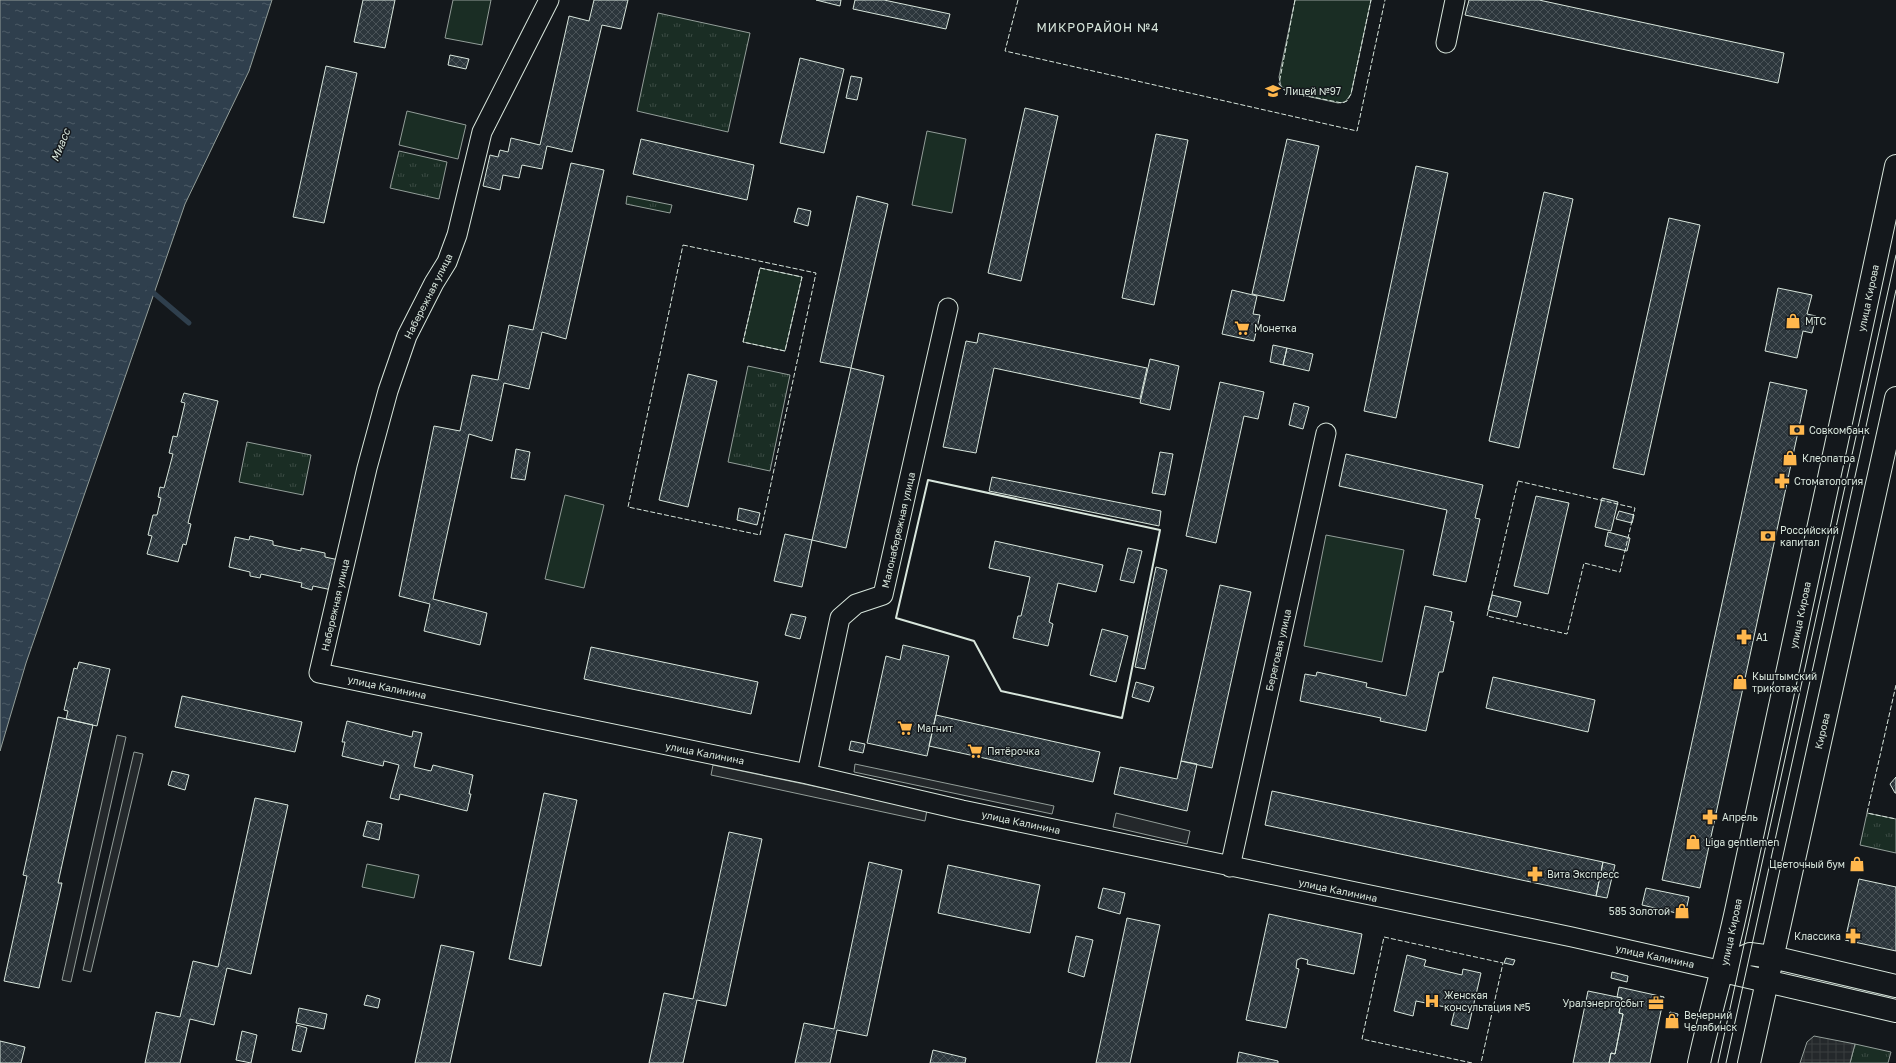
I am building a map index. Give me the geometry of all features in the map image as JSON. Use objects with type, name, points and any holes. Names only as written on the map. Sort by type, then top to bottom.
[{"type":"main road","name":"улица Кирова","points":[[1699,1063],[1712,1003],[1723,971],[1896,166]]},
{"type":"main road","name":"Кирова","points":[[1749,1063],[1896,398]]},
{"type":"main road","points":[[1723,971],[1741,958],[1750,954],[1896,986]]},
{"type":"main road","name":"улица Калинина","points":[[1723,971],[1896,1011]]},
{"type":"street","name":"Набережная улица","points":[[319,673],[367,468],[390,384],[407,336],[446,262],[457,235],[482,132],[549,0]]},
{"type":"street","points":[[1446,43],[1455,0]]},
{"type":"street","name":"Малонабережная улица","points":[[807,774],[840,618],[856,604],[883,595],[948,308]]},
{"type":"street","name":"Береговая улица","points":[[1230,867],[1326,433]]},
{"type":"street","name":"улица Калинина","points":[[319,673],[807,774],[962,810],[1572,937],[1723,971]]},
{"type":"green space","points":[[453,0],[491,0],[482,45],[445,38]]},
{"type":"green space","points":[[1295,0],[1371,0],[1351,94],[1345,102],[1338,103],[1288,92],[1281,86],[1279,77]]},
{"type":"green space","points":[[658,13],[750,33],[728,132],[637,111]]},
{"type":"green space","points":[[407,111],[466,125],[458,159],[399,145]]},
{"type":"green space","points":[[927,131],[966,139],[952,213],[912,205]]},
{"type":"green space","points":[[399,151],[447,162],[439,199],[390,188]]},
{"type":"green space","points":[[627,196],[672,205],[670,213],[626,204]]},
{"type":"green space","points":[[760,268],[802,277],[785,351],[743,342]]},
{"type":"green space","points":[[748,366],[790,375],[770,471],[728,462]]},
{"type":"green space","points":[[247,442],[311,455],[303,495],[239,482]]},
{"type":"green space","points":[[565,495],[604,505],[584,588],[545,579]]},
{"type":"green space","points":[[1326,535],[1404,550],[1382,662],[1304,646]]},
{"type":"green space","points":[[1867,813],[1896,819],[1896,853],[1860,845]]},
{"type":"green space","points":[[367,864],[419,875],[414,898],[362,887]]},
{"type":"green space","points":[[1855,1044],[1891,1052],[1888,1063],[1850,1063]]},
{"type":"shaded area","points":[[117,735],[126,737],[71,982],[62,980]]},
{"type":"shaded area","points":[[134,752],[143,754],[91,972],[83,970]]},
{"type":"shaded area","points":[[855,764],[1054,806],[1052,814],[854,772]]},
{"type":"shaded area","points":[[713,765],[927,810],[925,821],[711,775]]},
{"type":"shaded area","points":[[1116,813],[1190,831],[1187,844],[1113,827]]},
{"type":"shaded area","points":[[1814,1036],[1855,1044],[1850,1063],[1800,1063],[1807,1042]]},
{"type":"water","name":"Миасс","points":[[0,0],[272,0],[249,71],[185,204],[26,663],[0,751]]},
{"type":"building","points":[[363,0],[395,0],[385,48],[354,42]]},
{"type":"building","points":[[594,0],[628,0],[621,29],[602,25],[572,152],[547,146],[542,169],[522,165],[519,178],[503,175],[500,190],[483,186],[490,155],[498,157],[500,150],[508,152],[511,138],[540,145],[569,16],[589,21]]},
{"type":"building","points":[[816,0],[841,0],[840,6]]},
{"type":"building","points":[[855,0],[884,0],[950,14],[946,29],[853,9]]},
{"type":"building","points":[[1469,0],[1539,0],[1784,53],[1778,83],[1465,15]]},
{"type":"building","points":[[450,55],[469,59],[466,69],[448,65]]},
{"type":"building","points":[[800,58],[844,69],[824,153],[780,143]]},
{"type":"building","points":[[326,66],[357,73],[324,223],[293,217]]},
{"type":"building","points":[[851,76],[862,78],[857,100],[846,98]]},
{"type":"building","points":[[1025,108],[1058,116],[1021,281],[988,273]]},
{"type":"building","points":[[1156,134],[1188,140],[1154,305],[1122,298]]},
{"type":"building","points":[[641,139],[754,165],[747,200],[633,174]]},
{"type":"building","points":[[1287,139],[1319,146],[1284,301],[1252,294]]},
{"type":"building","points":[[571,163],[604,170],[566,339],[542,332],[529,389],[504,383],[492,441],[469,434],[433,599],[487,613],[480,645],[424,631],[430,604],[399,596],[434,426],[460,431],[472,375],[498,380],[509,325],[533,330]]},
{"type":"building","points":[[1416,166],[1448,173],[1396,418],[1364,411]]},
{"type":"building","points":[[1544,192],[1573,199],[1519,448],[1489,441]]},
{"type":"building","points":[[857,196],[888,204],[851,368],[820,362]]},
{"type":"building","points":[[798,208],[811,211],[808,226],[794,222]]},
{"type":"building","points":[[1669,218],[1700,225],[1644,475],[1613,468]]},
{"type":"building","points":[[1778,288],[1812,295],[1807,314],[1816,316],[1812,333],[1803,331],[1797,358],[1765,351]]},
{"type":"building","points":[[1232,290],[1257,296],[1253,314],[1260,315],[1254,341],[1222,334]]},
{"type":"building","points":[[979,333],[1147,368],[1140,399],[994,368],[976,453],[943,447],[966,341],[977,343]]},
{"type":"building","points":[[1273,345],[1287,348],[1283,365],[1270,362]]},
{"type":"building","points":[[1287,348],[1313,354],[1309,371],[1283,365]]},
{"type":"building","points":[[1150,359],[1179,366],[1170,410],[1140,403]]},
{"type":"building","points":[[851,368],[884,376],[846,548],[812,540]]},
{"type":"building","points":[[688,374],[717,381],[688,507],[659,500]]},
{"type":"building","points":[[1220,382],[1264,392],[1258,419],[1244,416],[1216,543],[1186,536]]},
{"type":"building","points":[[1770,382],[1807,390],[1700,888],[1662,880]]},
{"type":"building","points":[[184,393],[218,401],[188,523],[191,524],[186,545],[183,544],[178,562],[147,554],[152,536],[148,535],[153,515],[157,515],[161,498],[158,497],[160,487],[164,488],[173,454],[169,453],[173,436],[177,437],[185,403],[181,402]]},
{"type":"building","points":[[1294,403],[1309,407],[1303,429],[1289,425]]},
{"type":"building","points":[[516,449],[530,452],[525,480],[511,478]]},
{"type":"building","points":[[1160,452],[1173,454],[1165,495],[1152,493]]},
{"type":"building","points":[[1346,454],[1483,485],[1475,518],[1480,519],[1466,582],[1433,575],[1447,510],[1339,486]]},
{"type":"building","points":[[992,477],[1161,511],[1159,526],[989,491]]},
{"type":"building","points":[[1536,496],[1569,503],[1548,594],[1514,586]]},
{"type":"building","points":[[1602,498],[1618,502],[1611,531],[1595,527]]},
{"type":"building","points":[[739,508],[760,513],[757,525],[737,520]]},
{"type":"building","points":[[1619,511],[1634,515],[1632,523],[1616,519]]},
{"type":"building","points":[[1608,532],[1630,538],[1627,551],[1605,546]]},
{"type":"building","points":[[785,534],[812,540],[802,587],[774,581]]},
{"type":"building","points":[[250,536],[273,541],[273,545],[301,551],[301,548],[325,553],[325,557],[339,560],[332,590],[313,586],[312,590],[301,587],[302,583],[261,574],[260,578],[250,576],[250,572],[229,567],[235,537],[249,540]]},
{"type":"building","points":[[995,541],[1103,565],[1096,592],[1058,583],[1049,622],[1053,624],[1048,646],[1013,638],[1018,616],[1021,616],[1030,577],[989,568]]},
{"type":"building","points":[[1128,548],[1142,551],[1134,583],[1120,580]]},
{"type":"building","points":[[1156,567],[1167,570],[1145,669],[1135,667]]},
{"type":"building","points":[[1220,585],[1251,592],[1212,768],[1181,761]]},
{"type":"building","points":[[1492,595],[1521,602],[1517,617],[1488,610]]},
{"type":"building","points":[[1425,606],[1452,612],[1450,621],[1454,622],[1443,672],[1439,672],[1426,731],[1380,721],[1381,718],[1300,701],[1305,674],[1316,676],[1317,672],[1367,683],[1366,687],[1406,696]]},
{"type":"building","points":[[791,614],[806,617],[800,639],[785,635]]},
{"type":"building","points":[[1102,629],[1128,636],[1116,682],[1090,675]]},
{"type":"building","points":[[903,645],[949,656],[927,756],[867,743],[886,656],[900,660]]},
{"type":"building","points":[[591,647],[758,682],[751,714],[584,679]]},
{"type":"building","points":[[79,662],[110,669],[97,726],[66,719],[68,711],[64,710],[74,668],[77,669]]},
{"type":"building","points":[[1493,677],[1595,700],[1588,732],[1486,708]]},
{"type":"building","points":[[1136,682],[1154,687],[1149,702],[1132,697]]},
{"type":"building","points":[[182,696],[302,722],[295,752],[175,727]]},
{"type":"building","points":[[936,715],[1100,752],[1093,782],[929,746]]},
{"type":"building","points":[[58,717],[93,725],[58,883],[62,883],[39,988],[4,981],[27,876],[23,875]]},
{"type":"building","points":[[347,721],[412,737],[413,731],[422,733],[414,767],[431,771],[433,765],[473,775],[467,811],[400,794],[399,800],[390,798],[399,765],[384,761],[383,766],[342,756],[345,742],[342,742]]},
{"type":"building","points":[[851,741],[865,744],[863,753],[849,750]]},
{"type":"building","points":[[1181,761],[1197,764],[1187,811],[1114,794],[1120,767],[1177,779]]},
{"type":"building","points":[[172,771],[189,775],[185,790],[168,785]]},
{"type":"building","points":[[1896,777],[1896,793],[1895,793],[1890,784]]},
{"type":"building","points":[[1272,791],[1603,862],[1596,896],[1265,825]]},
{"type":"building","points":[[544,793],[577,800],[541,966],[509,959]]},
{"type":"building","points":[[255,798],[288,805],[251,974],[227,968],[214,1025],[190,1019],[180,1063],[145,1063],[156,1012],[180,1017],[193,961],[218,967]]},
{"type":"building","points":[[367,821],[382,824],[379,840],[363,836]]},
{"type":"building","points":[[729,832],[762,839],[726,1006],[697,1000],[683,1063],[649,1063],[664,993],[693,999]]},
{"type":"building","points":[[869,862],[902,870],[867,1036],[837,1030],[830,1063],[795,1063],[804,1023],[834,1029]]},
{"type":"building","points":[[1603,862],[1615,865],[1607,898],[1596,896]]},
{"type":"building","points":[[948,865],[1040,885],[1030,933],[938,913]]},
{"type":"building","points":[[1859,879],[1896,887],[1896,951],[1845,940]]},
{"type":"building","points":[[1103,888],[1125,893],[1120,914],[1098,908]]},
{"type":"building","points":[[1646,888],[1689,897],[1685,915],[1642,905]]},
{"type":"building","points":[[1269,914],[1362,934],[1354,974],[1307,964],[1308,960],[1301,958],[1297,960],[1296,968],[1299,969],[1286,1028],[1246,1020]]},
{"type":"building","points":[[1127,918],[1160,925],[1130,1063],[1096,1063]]},
{"type":"building","points":[[1076,936],[1093,940],[1084,977],[1068,972]]},
{"type":"building","points":[[441,945],[474,952],[450,1063],[415,1063]]},
{"type":"building","points":[[1407,955],[1426,960],[1424,966],[1462,975],[1463,969],[1481,973],[1468,1029],[1451,1025],[1455,1009],[1416,1001],[1413,1016],[1394,1011]]},
{"type":"building","points":[[1506,958],[1515,960],[1513,965],[1504,963]]},
{"type":"building","points":[[1612,972],[1628,976],[1627,982],[1611,978]]},
{"type":"building","points":[[1619,987],[1664,997],[1650,1063],[1609,1063],[1611,1053],[1615,1054],[1623,1014],[1619,1013],[1622,998],[1617,997]]},
{"type":"building","points":[[1588,991],[1622,998],[1619,1013],[1623,1014],[1615,1054],[1611,1053],[1609,1063],[1573,1063]]},
{"type":"building","points":[[367,995],[380,999],[378,1008],[364,1005]]},
{"type":"building","points":[[299,1008],[327,1014],[324,1029],[296,1023]]},
{"type":"building","points":[[1670,1012],[1678,1014],[1675,1029],[1666,1027]]},
{"type":"building","points":[[297,1025],[307,1028],[301,1052],[292,1050]]},
{"type":"building","points":[[242,1031],[257,1035],[251,1063],[236,1060]]},
{"type":"building","points":[[0,1041],[25,1047],[21,1063],[0,1063]]},
{"type":"building","points":[[933,1050],[966,1058],[965,1063],[930,1063]]},
{"type":"building","points":[[1239,1052],[1278,1061],[1278,1063],[1237,1063]]},
{"type":"waterway","points":[[149,289],[189,323]]},
{"type":"tram line","points":[[1718,1063],[1896,255]]},
{"type":"tram line","points":[[1726,1063],[1896,290]]},
{"type":"fence","points":[[1018,0],[1005,51],[1357,131],[1385,0]]},
{"type":"fence","points":[[1295,0],[1279,84],[1288,92],[1342,103],[1347,101],[1351,94],[1371,0]]},
{"type":"fence","points":[[683,245],[816,273],[760,535],[628,507],[683,245]]},
{"type":"fence","points":[[760,268],[802,277],[785,351],[743,342],[760,268]]},
{"type":"fence","points":[[1518,481],[1635,508],[1620,572],[1584,563],[1567,634],[1487,616],[1518,481]]},
{"type":"fence","points":[[1896,685],[1867,813],[1896,819]]},
{"type":"fence","points":[[1472,1063],[1362,1039],[1384,937],[1503,963],[1481,1063]]},
{"type":"wall","points":[[928,480],[1160,530],[1122,718],[1001,691],[974,641],[896,618],[928,480]]},
{"type":"place","name":"Лицей №97","points":[[1273,91]]},
{"type":"place","name":"МТС","points":[[1793,321]]},
{"type":"place","name":"Монетка","points":[[1242,328]]},
{"type":"place","name":"Совкомбанк","points":[[1797,430]]},
{"type":"place","name":"Клеопатра","points":[[1790,458]]},
{"type":"place","name":"Стоматология","points":[[1782,481]]},
{"type":"place","name":"Российский капитал","points":[[1768,536]]},
{"type":"place","name":"А1","points":[[1744,637]]},
{"type":"place","name":"Кыштымский трикотаж","points":[[1740,682]]},
{"type":"place","name":"Магнит","points":[[905,728]]},
{"type":"place","name":"Пятёрочка","points":[[975,751]]},
{"type":"place","name":"Апрель","points":[[1710,817]]},
{"type":"place","name":"Liga gentlemen","points":[[1693,842]]},
{"type":"place","name":"Цветочный бум","points":[[1857,864]]},
{"type":"place","name":"Вита Экспресс","points":[[1535,874]]},
{"type":"place","name":"585 Золотой","points":[[1682,911]]},
{"type":"place","name":"Классика","points":[[1853,936]]},
{"type":"place","name":"Женская консультация №5","points":[[1432,1001]]},
{"type":"place","name":"Уралэнергосбыт","points":[[1656,1003]]},
{"type":"place","name":"Вечерний Челябинск","points":[[1672,1021]]},
{"type":"district","name":"МИКРОРАЙОН №4","points":[[1098,27]]}]
